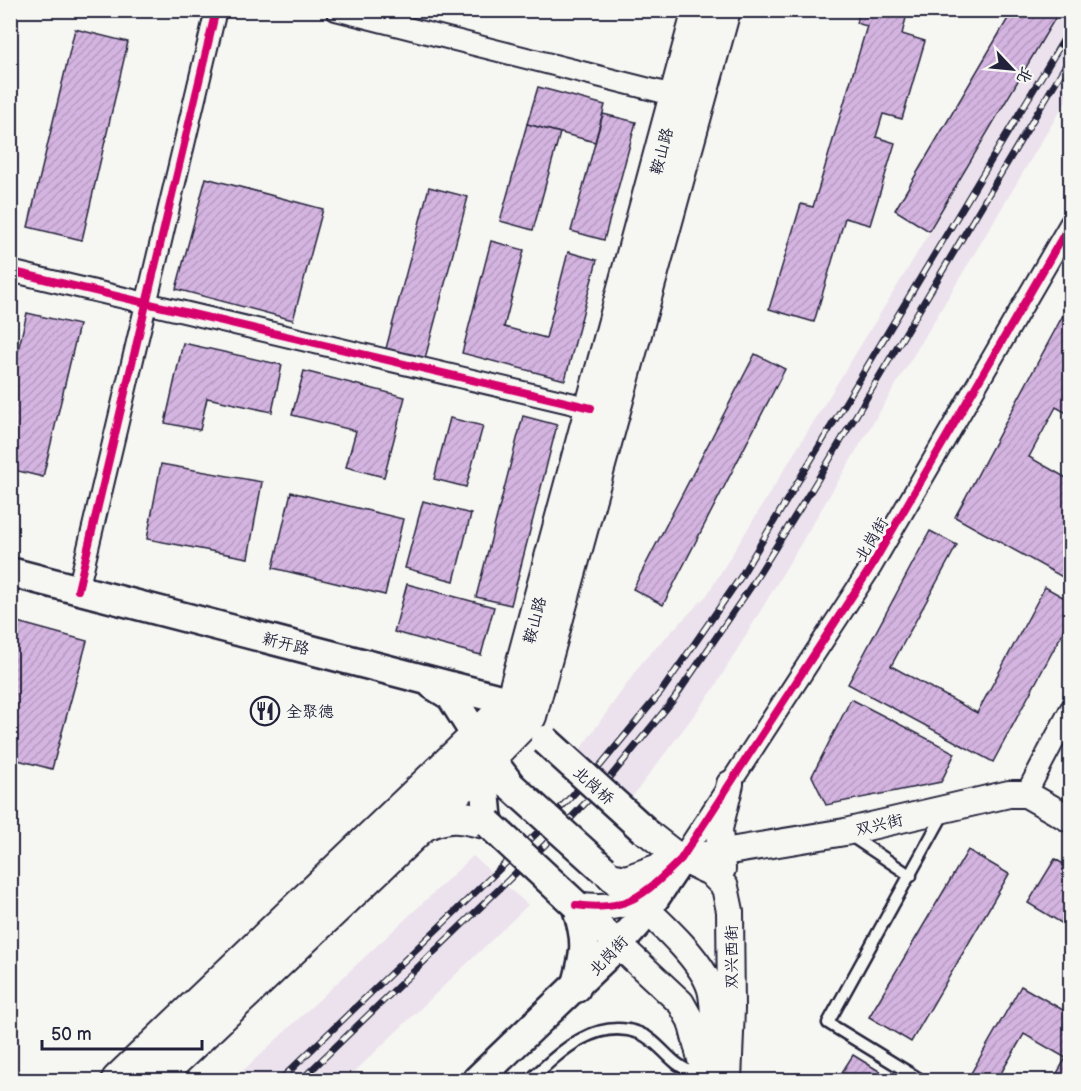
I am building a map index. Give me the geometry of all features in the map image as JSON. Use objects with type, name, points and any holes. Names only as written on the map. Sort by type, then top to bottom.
[{"type":"main road","name":"鞍山路","points":[[118,1080],[484,748],[529,719],[543,677],[688,99],[699,10]]},
{"type":"main road","name":"鞍山路","points":[[529,719],[591,408],[688,99],[724,10]]},
{"type":"main road","name":"新开路","points":[[10,572],[424,679],[529,719]]},
{"type":"main road","points":[[424,679],[451,696],[511,786],[607,873]]},
{"type":"main road","name":"北岗桥","points":[[529,719],[644,830]]},
{"type":"main road","points":[[484,748],[488,823]]},
{"type":"main road","points":[[154,1080],[423,825],[484,748]]},
{"type":"main road","points":[[423,825],[443,816],[465,817],[488,823],[576,905],[586,934],[584,960],[576,988]]},
{"type":"main road","name":"北岗街","points":[[477,1080],[576,988],[618,945],[641,905],[681,859]]},
{"type":"street","points":[[78,590],[216,10]]},
{"type":"street","points":[[336,10],[688,99]]},
{"type":"street","name":"北岗街","points":[[681,859],[871,567],[1071,224]]},
{"type":"street","points":[[10,271],[591,408]]},
{"type":"street","points":[[1071,710],[1026,794],[1071,819]]},
{"type":"street","name":"双兴西街","points":[[728,1080],[731,1009],[730,910],[720,853],[719,829],[730,784]]},
{"type":"street","name":"双兴街","points":[[607,873],[626,879],[681,859],[845,832],[988,797],[1026,794]]},
{"type":"street","points":[[644,830],[681,859],[710,872],[725,887]]},
{"type":"street","points":[[607,873],[690,954],[708,978],[714,1018],[706,1080]]},
{"type":"street","points":[[576,905],[597,908],[641,905]]},
{"type":"street","points":[[576,905],[681,1003],[691,1021],[706,1080]]},
{"type":"street","points":[[690,954],[716,970],[731,1009]]},
{"type":"lane","points":[[921,1080],[828,1023],[947,808]]},
{"type":"lane","points":[[845,832],[911,876]]},
{"type":"lane","points":[[530,1080],[560,1052],[582,1037],[619,1030],[639,1033],[662,1048],[675,1062],[706,1080]]},
{"type":"shaded area","points":[[1061,11],[1070,11],[1070,94],[713,690],[629,801],[577,754],[643,661],[707,595],[907,270]]},
{"type":"shaded area","points":[[473,856],[528,905],[346,1080],[233,1080]]},
{"type":"building","points":[[860,10],[908,10],[902,34],[925,41],[902,119],[883,114],[876,137],[895,143],[870,225],[845,218],[814,322],[769,309],[801,204],[813,207],[867,26],[856,23]]},
{"type":"building","points":[[1013,10],[1060,10],[929,231],[895,210]]},
{"type":"building","points":[[75,29],[128,42],[82,240],[28,227]]},
{"type":"building","points":[[538,87],[605,105],[595,142],[527,124]]},
{"type":"building","points":[[603,114],[636,122],[604,240],[571,231]]},
{"type":"building","points":[[527,124],[560,133],[533,230],[500,221]]},
{"type":"building","points":[[206,178],[323,209],[293,320],[176,289]]},
{"type":"building","points":[[429,187],[468,197],[423,366],[384,356]]},
{"type":"building","points":[[491,241],[524,250],[504,327],[546,338],[568,252],[597,260],[565,380],[462,353]]},
{"type":"building","points":[[1070,302],[1070,415],[1056,407],[1029,457],[1070,480],[1070,570],[1066,579],[955,517]]},
{"type":"building","points":[[27,313],[79,325],[43,477],[10,469],[10,384]]},
{"type":"building","points":[[183,343],[282,365],[272,412],[207,398],[200,430],[165,423]]},
{"type":"building","points":[[755,354],[785,369],[663,605],[633,589]]},
{"type":"building","points":[[304,371],[405,397],[384,477],[346,467],[356,431],[292,415]]},
{"type":"building","points":[[523,416],[557,425],[511,605],[476,597]]},
{"type":"building","points":[[450,418],[483,426],[466,487],[434,479]]},
{"type":"building","points":[[161,464],[262,482],[248,558],[147,539]]},
{"type":"building","points":[[291,492],[403,519],[385,595],[273,568]]},
{"type":"building","points":[[423,501],[471,514],[454,581],[405,568]]},
{"type":"building","points":[[930,531],[957,545],[891,666],[977,713],[1045,587],[1070,601],[1070,619],[993,762],[848,684]]},
{"type":"building","points":[[407,584],[494,607],[481,655],[394,632]]},
{"type":"building","points":[[10,620],[87,641],[52,769],[10,758]]},
{"type":"building","points":[[851,699],[955,753],[941,782],[826,805],[812,776]]},
{"type":"building","points":[[968,850],[1009,874],[911,1042],[869,1017]]},
{"type":"building","points":[[1055,859],[1070,868],[1070,922],[1068,927],[1028,903]]},
{"type":"building","points":[[1021,986],[1070,1014],[1070,1080],[1053,1080],[1066,1058],[1024,1034],[997,1080],[980,1080],[970,1075]]},
{"type":"building","points":[[853,1055],[892,1079],[837,1080]]},
{"type":"railway","points":[[280,1080],[539,831],[599,767],[661,692],[740,578],[1070,29]]},
{"type":"railway","points":[[301,1080],[551,839],[612,775],[674,699],[752,585],[812,489],[1070,58]]},
{"type":"cycle path","points":[[78,590],[216,10]]},
{"type":"cycle path","points":[[576,905],[609,906],[635,898],[657,882],[681,859],[871,567],[1070,224]]},
{"type":"cycle path","points":[[10,271],[591,408]]},
{"type":"place","name":"全聚德","points":[[265,711]]}]
